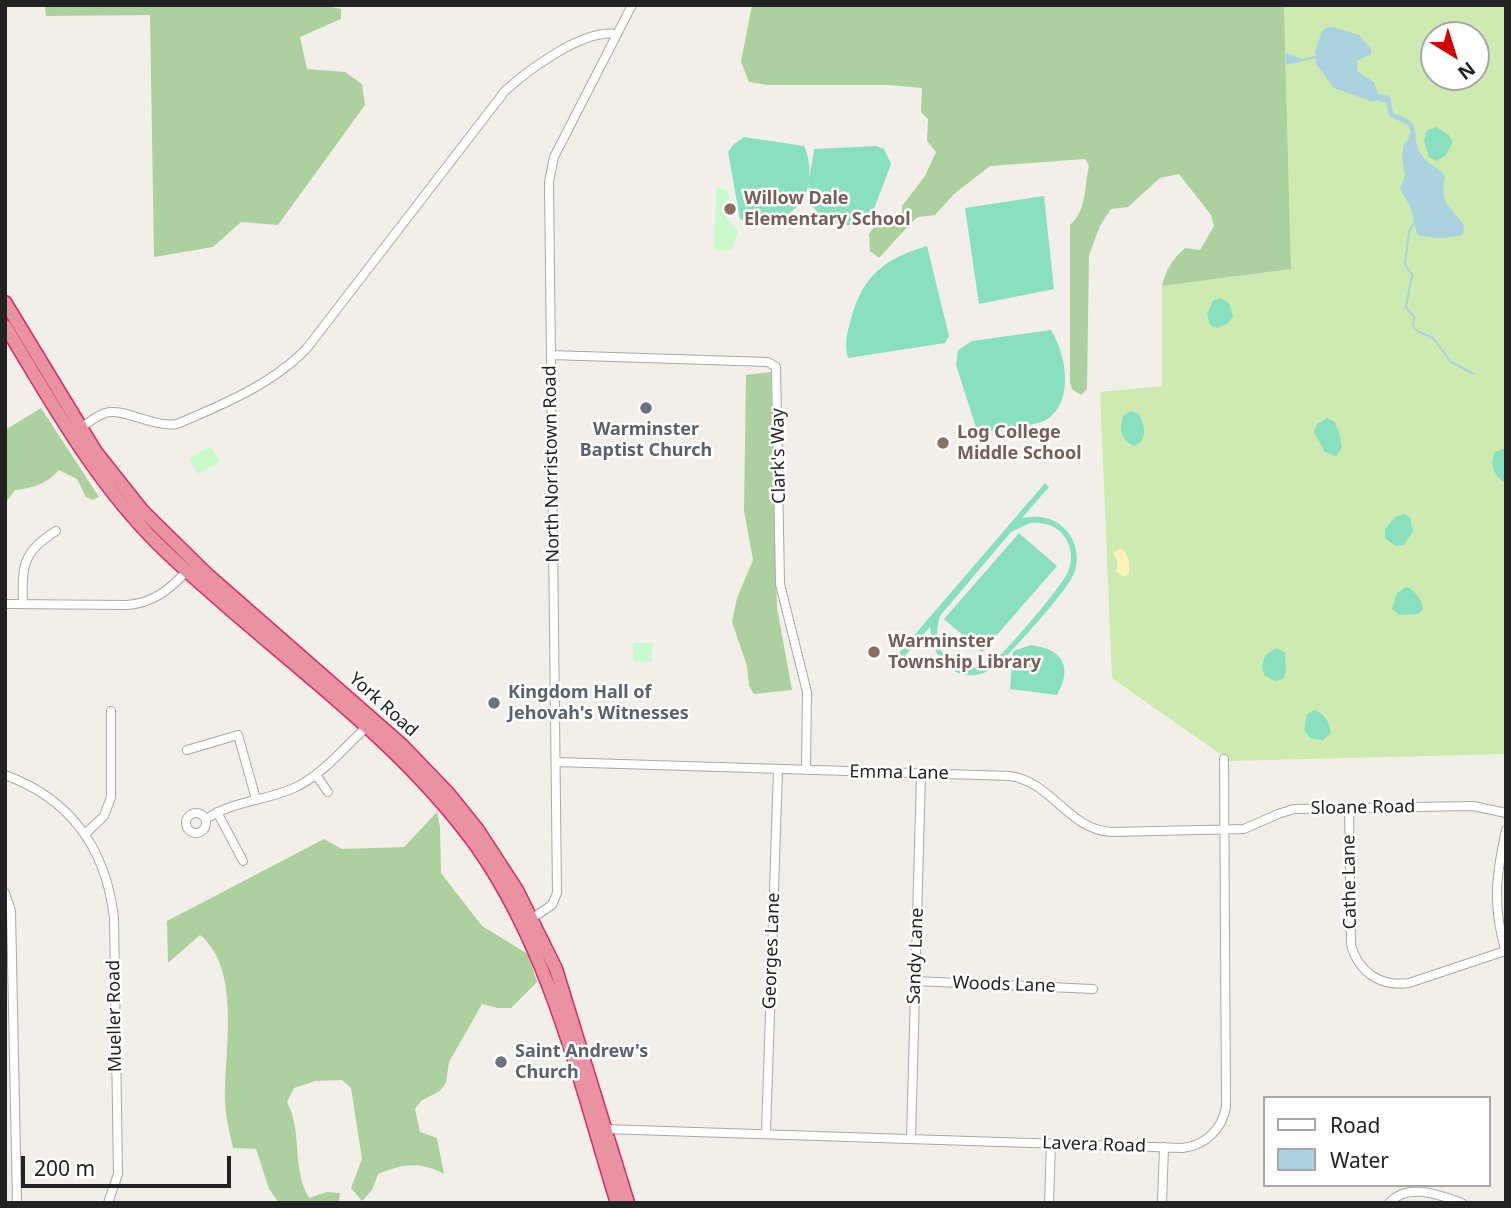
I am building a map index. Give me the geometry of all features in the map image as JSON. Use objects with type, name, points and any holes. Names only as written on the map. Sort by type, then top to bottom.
[{"type":"highway","name":"York Road","points":[[7,310],[80,428],[117,480],[174,544],[370,724]]},
{"type":"highway","name":"York Road","points":[[5,326],[70,433],[135,520],[187,571],[370,724],[420,762],[469,818],[502,865],[527,922],[562,987],[617,1203]]},
{"type":"highway","name":"York Road","points":[[600,1130],[628,1203]]},
{"type":"street","name":"North Norristown Road","points":[[527,922],[552,905],[557,893],[548,188],[551,169],[569,127],[632,5]]},
{"type":"street","points":[[80,428],[103,414],[114,412],[163,425],[177,424],[261,384],[293,363],[505,91],[541,63],[588,38],[616,34]]},
{"type":"street","name":"Clark's Way","points":[[551,355],[768,362],[776,367],[780,584],[807,692],[806,771]]},
{"type":"street","points":[[23,604],[26,559],[39,541],[56,531]]},
{"type":"street","points":[[5,604],[143,603],[160,596],[187,571]]},
{"type":"street","points":[[85,834],[104,816],[111,797],[111,711]]},
{"type":"street","points":[[206,819],[217,812],[297,787],[316,775],[370,724]]},
{"type":"street","points":[[187,750],[238,735],[256,799]]},
{"type":"street","name":"Lavera Road","points":[[600,1130],[1164,1147],[1190,1147],[1204,1141],[1222,1122],[1226,1107],[1224,759]]},
{"type":"street","name":"Emma Lane","points":[[556,762],[1010,776],[1026,779],[1047,792],[1078,821],[1101,831],[1224,830]]},
{"type":"street","name":"Georges Lane","points":[[766,1133],[778,770]]},
{"type":"street","name":"Sandy Lane","points":[[911,1138],[922,774]]},
{"type":"street","name":"Mueller Road","points":[[5,775],[34,788],[64,810],[85,834],[103,868],[114,918],[118,1174],[108,1203]]},
{"type":"street","points":[[316,775],[328,792]]},
{"type":"street","name":"Sloane Road","points":[[1224,830],[1244,829],[1294,809],[1473,806],[1506,813]]},
{"type":"street","name":"Cathe Lane","points":[[1349,808],[1351,945],[1356,960],[1368,974],[1392,984],[1409,983],[1506,952]]},
{"type":"street","points":[[217,812],[243,861]]},
{"type":"street","points":[[1506,830],[1496,891],[1498,920],[1506,952]]},
{"type":"street","points":[[5,893],[11,911],[17,1203]]},
{"type":"street","name":"Woods Lane","points":[[915,981],[1093,989]]},
{"type":"street","points":[[1049,1203],[1051,1143]]},
{"type":"street","points":[[1162,1203],[1164,1147]]},
{"type":"street","points":[[1389,1203],[1394,1197],[1414,1191],[1462,1203]]},
{"type":"green space","points":[[45,5],[322,5],[341,9],[341,19],[300,37],[307,69],[345,72],[362,84],[365,105],[278,225],[241,222],[213,247],[154,257],[150,15],[46,16]]},
{"type":"green space","points":[[752,5],[1284,5],[1291,269],[1162,286],[1176,257],[1185,248],[1200,250],[1214,226],[1211,215],[1179,174],[1160,178],[1128,207],[1111,209],[1100,226],[1089,255],[1087,389],[1081,395],[1072,389],[1070,382],[1070,225],[1084,198],[1089,166],[1085,159],[990,166],[954,194],[935,215],[918,217],[879,258],[870,251],[869,234],[874,227],[889,224],[902,212],[902,206],[925,176],[936,152],[927,141],[928,119],[921,112],[922,88],[889,85],[768,85],[749,82],[741,62]]},
{"type":"green space","points":[[1284,5],[1506,5],[1506,754],[1230,761],[1112,678],[1100,392],[1162,386],[1162,286],[1291,269]]},
{"type":"green space","points":[[1436,127],[1449,135],[1453,142],[1445,156],[1436,161],[1429,157],[1424,141],[1427,130]]},
{"type":"green space","points":[[744,137],[804,146],[810,172],[806,193],[798,206],[774,221],[757,224],[740,219],[728,152]]},
{"type":"green space","points":[[876,146],[884,149],[891,164],[869,222],[843,224],[818,213],[808,193],[814,149]]},
{"type":"green space","points":[[716,187],[725,189],[729,195],[727,218],[738,232],[731,250],[714,250]]},
{"type":"green space","points":[[1044,196],[1054,289],[979,304],[965,208]]},
{"type":"green space","points":[[927,246],[949,336],[945,343],[848,358],[847,334],[856,304],[869,280],[887,263]]},
{"type":"green space","points":[[1220,298],[1229,303],[1233,316],[1227,324],[1216,328],[1210,325],[1207,314],[1213,301]]},
{"type":"green space","points":[[1051,330],[1061,352],[1065,377],[1061,402],[1055,412],[1046,420],[1002,431],[988,431],[976,427],[956,365],[958,350],[972,341]]},
{"type":"green space","points":[[771,372],[777,608],[792,690],[754,694],[749,686],[747,666],[732,622],[737,598],[753,560],[744,511],[746,375]]},
{"type":"green space","points":[[41,408],[99,497],[93,500],[86,497],[77,479],[59,470],[50,479],[39,484],[15,490],[5,504],[5,430]]},
{"type":"green space","points":[[1131,411],[1139,414],[1144,428],[1142,440],[1135,446],[1124,438],[1121,429],[1124,415]]},
{"type":"green space","points":[[1327,418],[1335,422],[1340,436],[1342,448],[1336,456],[1325,452],[1314,432],[1317,424]]},
{"type":"green space","points":[[210,447],[221,461],[198,474],[189,458]]},
{"type":"green space","points":[[1506,448],[1506,483],[1496,474],[1492,461],[1495,452]]},
{"type":"green space","points":[[1045,483],[1049,487],[1022,518],[1046,518],[1056,522],[1072,539],[1077,560],[1071,580],[1043,615],[1004,659],[979,674],[956,672],[946,665],[938,655],[930,627],[903,658],[898,654]],"holes":[[[1030,523],[1044,524],[1061,532],[1071,554],[1068,572],[1032,620],[991,663],[974,668],[956,664],[946,657],[940,648],[937,632],[940,616],[1011,532]]]},
{"type":"green space","points":[[1404,514],[1410,517],[1413,531],[1404,545],[1395,546],[1385,538],[1385,529],[1395,517]]},
{"type":"green space","points":[[1019,533],[1057,566],[982,652],[944,619]]},
{"type":"green space","points":[[1406,587],[1415,593],[1421,602],[1423,609],[1418,614],[1399,615],[1392,609],[1397,593]]},
{"type":"green space","points":[[633,643],[653,643],[652,662],[633,661]]},
{"type":"green space","points":[[1031,645],[1051,651],[1062,661],[1064,676],[1057,695],[1010,689],[1013,651]]},
{"type":"green space","points":[[1277,648],[1285,653],[1286,671],[1283,679],[1275,681],[1265,676],[1263,663],[1269,653]]},
{"type":"green space","points":[[1314,710],[1324,716],[1329,726],[1330,734],[1323,740],[1310,738],[1304,730],[1307,714]]},
{"type":"green space","points":[[437,812],[441,873],[482,926],[528,954],[537,982],[511,1008],[482,1004],[449,1062],[446,1083],[440,1091],[421,1101],[415,1109],[420,1132],[437,1138],[444,1174],[427,1167],[411,1165],[387,1171],[378,1174],[372,1190],[362,1201],[351,1188],[362,1159],[351,1088],[342,1080],[315,1081],[294,1088],[287,1102],[295,1126],[300,1174],[309,1198],[327,1192],[340,1193],[339,1203],[279,1203],[269,1189],[256,1149],[233,1148],[225,1106],[228,1012],[221,968],[213,950],[200,935],[168,963],[167,921],[324,839],[342,849],[404,847]]},
{"type":"sand","points":[[1121,549],[1129,563],[1129,573],[1124,577],[1116,571],[1118,562],[1113,553]]},
{"type":"water","points":[[1328,27],[1359,35],[1371,49],[1371,54],[1357,61],[1357,71],[1374,82],[1378,94],[1390,96],[1393,113],[1412,123],[1421,154],[1445,177],[1445,199],[1464,225],[1463,234],[1440,238],[1417,234],[1410,206],[1400,189],[1405,176],[1402,158],[1404,143],[1411,131],[1408,125],[1389,116],[1386,103],[1377,100],[1373,102],[1334,88],[1316,64],[1316,58],[1286,65],[1286,53],[1302,59],[1316,56],[1322,31]]},
{"type":"waterway","points":[[1413,224],[1409,232],[1405,264],[1412,275],[1406,307],[1414,317],[1413,326],[1417,331],[1433,338],[1451,362],[1474,374]]},
{"type":"place","name":"Willow Dale Elementary School","points":[[730,209]]},
{"type":"place","name":"Warminster Baptist Church","points":[[646,408]]},
{"type":"place","name":"Log College Middle School","points":[[943,443]]},
{"type":"place","name":"Warminster Township Library","points":[[874,652]]},
{"type":"place","name":"Kingdom Hall of Jehovah's Witnesses","points":[[494,703]]},
{"type":"place","name":"Saint Andrew's Church","points":[[501,1062]]}]
